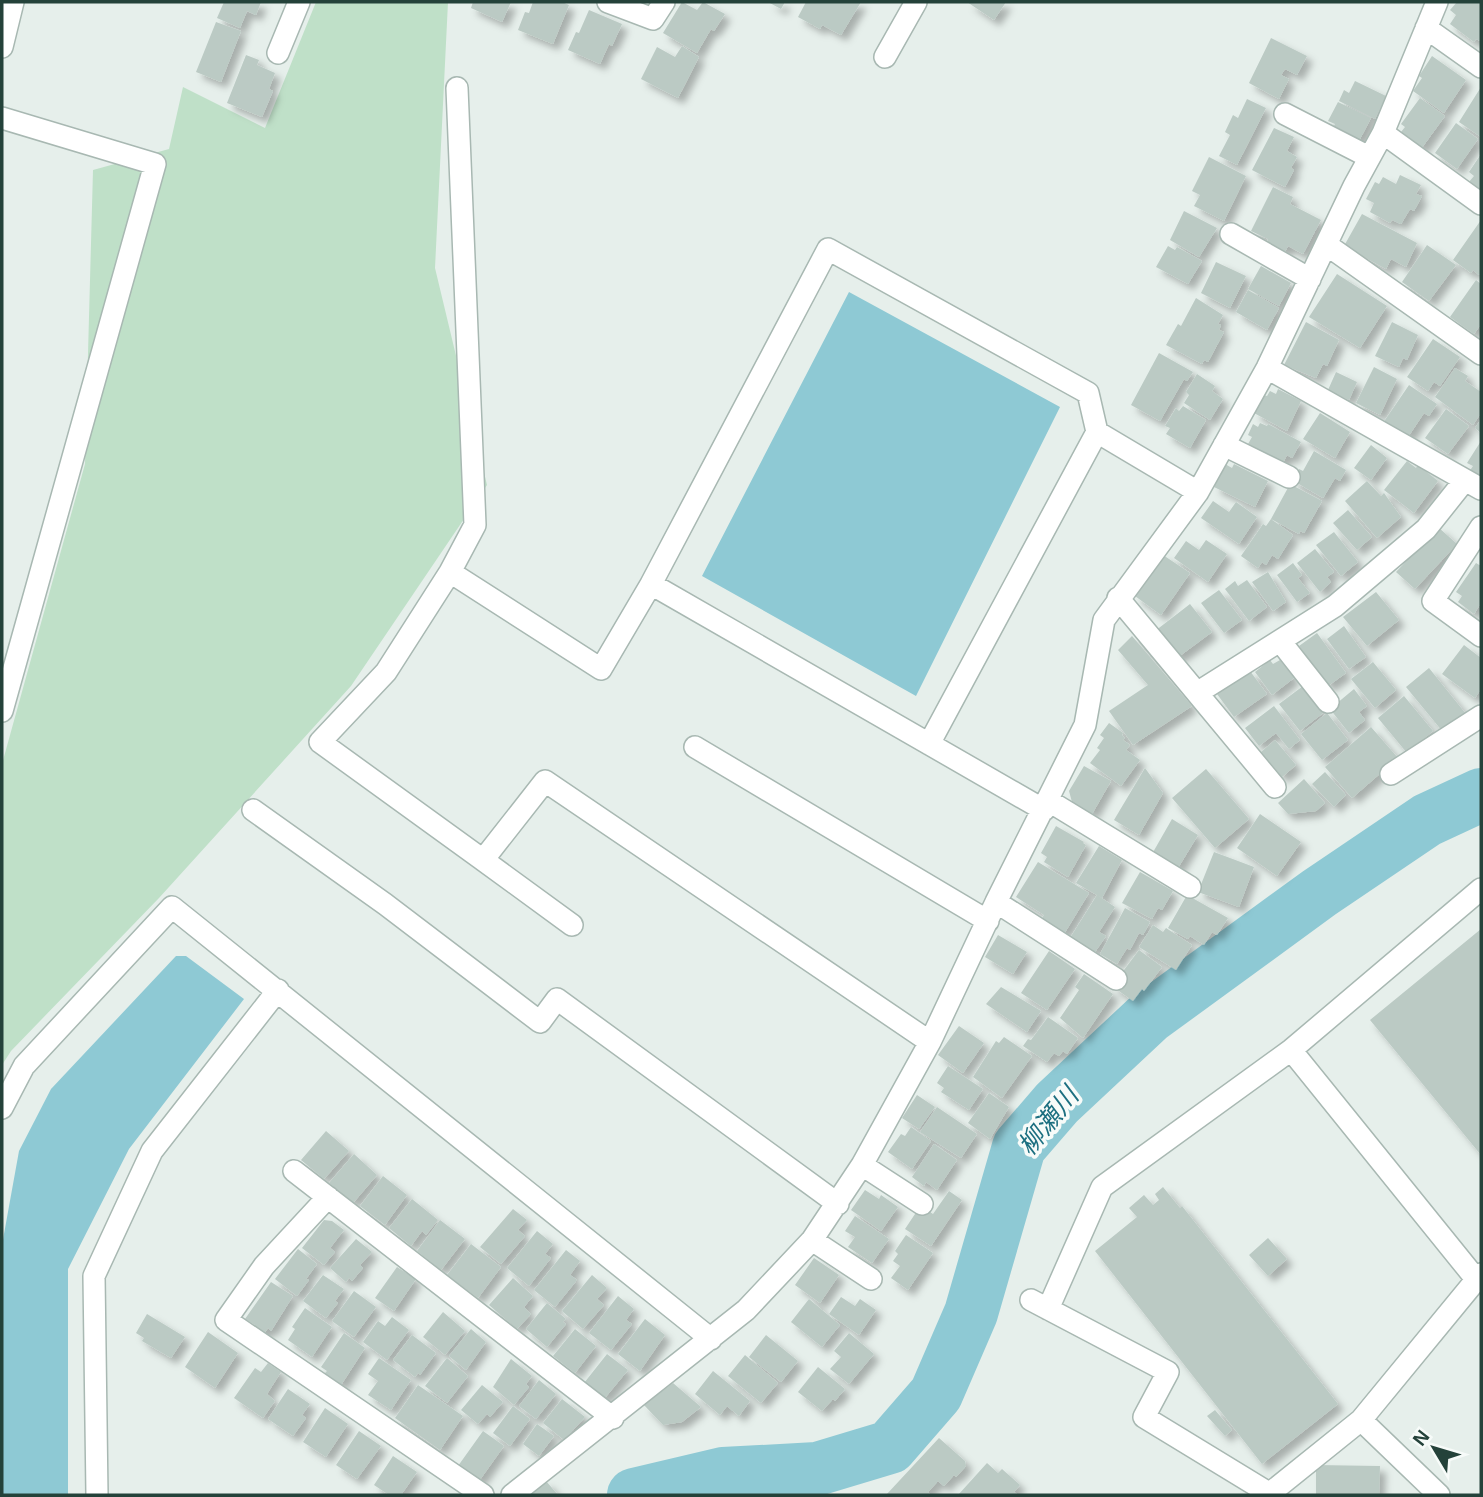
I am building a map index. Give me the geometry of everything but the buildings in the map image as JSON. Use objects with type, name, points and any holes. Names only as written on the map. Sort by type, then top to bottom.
[{"type":"street","points":[[2,47],[13,2]]},
{"type":"street","points":[[278,53],[299,2]]},
{"type":"street","points":[[608,2],[653,19],[664,2]]},
{"type":"street","points":[[885,57],[916,2]]},
{"type":"street","points":[[512,1495],[747,1310],[812,1240],[838,1204],[930,1042],[1085,725],[1104,620],[1198,492],[1267,368],[1383,133],[1437,2]]},
{"type":"street","points":[[1426,28],[1481,67]]},
{"type":"street","points":[[457,88],[475,525],[450,572],[386,672],[320,742],[572,925]]},
{"type":"street","points":[[1285,114],[1369,157]]},
{"type":"street","points":[[2,118],[155,164],[2,711]]},
{"type":"street","points":[[1383,133],[1481,204]]},
{"type":"street","points":[[1231,234],[1310,279]]},
{"type":"street","points":[[1327,245],[1481,354]]},
{"type":"street","points":[[450,572],[601,669],[651,584],[828,249],[1088,393],[1097,432],[929,744]]},
{"type":"street","points":[[1197,693],[1335,606],[1426,529],[1473,484],[1267,368]]},
{"type":"street","points":[[1097,432],[1198,492]]},
{"type":"street","points":[[1224,444],[1289,477]]},
{"type":"street","points":[[1481,527],[1433,601],[1481,636]]},
{"type":"street","points":[[651,584],[929,744],[1190,887]]},
{"type":"street","points":[[1118,598],[1275,787]]},
{"type":"street","points":[[1280,641],[1328,702]]},
{"type":"street","points":[[1391,774],[1481,716]]},
{"type":"street","points":[[695,747],[1115,979]]},
{"type":"street","points":[[482,860],[545,780],[930,1042]]},
{"type":"street","points":[[253,810],[385,904],[540,1022],[557,999],[838,1204]]},
{"type":"street","points":[[1292,1050],[1478,1276],[1361,1420],[1270,1494],[1144,1417],[1168,1372],[1039,1304],[1102,1187],[1292,1050],[1481,889]]},
{"type":"street","points":[[2,1108],[24,1066],[172,907],[711,1339]]},
{"type":"street","points":[[97,1495],[94,1276],[152,1151],[278,990]]},
{"type":"street","points":[[862,1164],[922,1204]]},
{"type":"street","points":[[294,1171],[612,1418]]},
{"type":"street","points":[[328,1196],[264,1266],[226,1320],[483,1495]]},
{"type":"street","points":[[812,1240],[870,1279]]},
{"type":"street","points":[[1361,1420],[1439,1495]]},
{"type":"green space","points":[[316,2],[448,2],[435,268],[487,485],[351,686],[159,898],[11,1051],[2,1065],[2,764],[85,464],[93,170],[169,149],[183,87],[265,128]]},
{"type":"water","points":[[849,292],[1060,407],[916,696],[702,576]]},
{"type":"water","points":[[176,956],[186,956],[244,999],[129,1149],[68,1269],[68,1495],[2,1495],[2,1245],[19,1151],[51,1089]]},
{"type":"waterway","name":"柳瀬川","points":[[634,1495],[723,1474],[817,1469],[890,1447],[936,1394],[971,1313],[1019,1147],[1057,1103],[1149,1017],[1319,893],[1427,820],[1481,795]]}]
